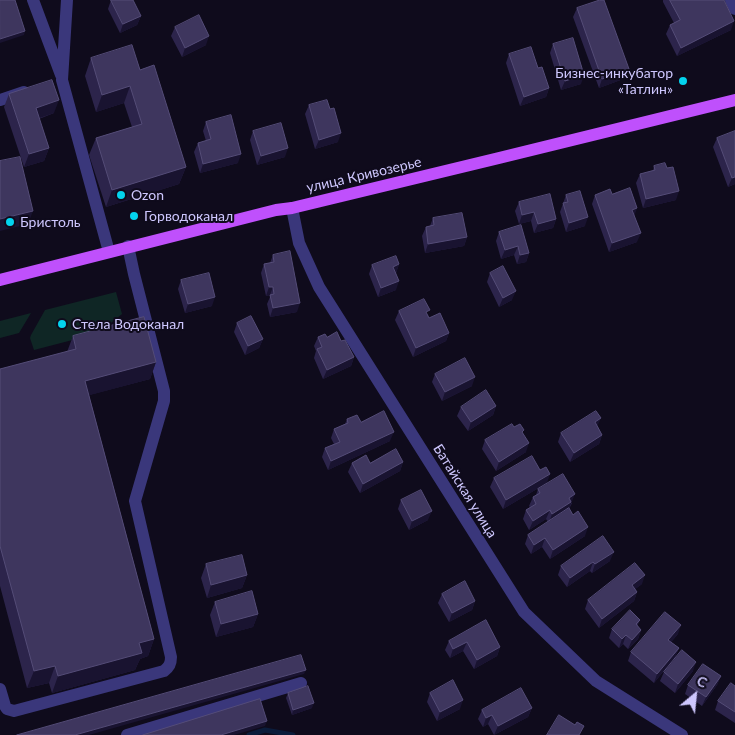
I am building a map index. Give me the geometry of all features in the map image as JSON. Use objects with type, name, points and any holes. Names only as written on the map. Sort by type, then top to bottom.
[{"type":"main road","name":"улица Кривозерье","points":[[0,280],[128,246],[735,100]]},
{"type":"street","points":[[33,0],[108,252]]},
{"type":"street","points":[[58,81],[67,0]]},
{"type":"street","points":[[731,0],[735,9]]},
{"type":"street","points":[[0,100],[36,88]]},
{"type":"street","name":"Батайская улица","points":[[292,208],[299,243],[319,287],[524,612],[596,681],[682,735]]},
{"type":"street","points":[[0,689],[5,706],[7,709],[14,711],[164,671],[171,663],[135,501],[164,401],[164,391],[128,246]]},
{"type":"street","points":[[129,735],[301,683]]},
{"type":"green space","points":[[116,292],[122,314],[111,323],[111,330],[34,350],[30,338],[45,310]]},
{"type":"green space","points":[[31,313],[19,333],[0,338],[0,321]]},
{"type":"building","points":[[0,0],[15,0],[25,31],[0,39]]},
{"type":"building","points":[[111,0],[133,0],[141,16],[123,24]]},
{"type":"building","points":[[604,0],[629,69],[602,79],[577,8]]},
{"type":"building","points":[[670,0],[724,0],[734,21],[681,48],[670,25],[680,20]]},
{"type":"building","points":[[199,15],[209,36],[185,48],[175,27]]},
{"type":"building","points":[[573,38],[584,75],[565,81],[553,44]]},
{"type":"building","points":[[132,45],[140,70],[154,65],[186,167],[112,190],[96,138],[142,124],[130,86],[102,95],[91,58]]},
{"type":"building","points":[[531,47],[538,68],[542,67],[549,88],[524,97],[509,54]]},
{"type":"building","points":[[52,80],[59,100],[36,108],[49,148],[29,154],[9,94]]},
{"type":"building","points":[[327,100],[330,109],[334,108],[341,133],[319,140],[309,105]]},
{"type":"building","points":[[231,115],[241,154],[203,164],[198,143],[211,139],[206,122]]},
{"type":"building","points":[[281,123],[288,148],[261,156],[253,131]]},
{"type":"building","points":[[735,131],[735,177],[732,178],[717,138]]},
{"type":"building","points":[[20,157],[33,211],[0,219],[0,161]]},
{"type":"building","points":[[665,163],[667,168],[673,167],[679,191],[646,199],[640,174],[655,170],[654,166]]},
{"type":"building","points":[[630,188],[637,208],[632,210],[641,233],[612,243],[595,195],[610,189],[612,194]]},
{"type":"building","points":[[580,191],[588,217],[569,223],[563,203],[568,202],[566,195]]},
{"type":"building","points":[[550,194],[556,219],[538,224],[534,212],[522,215],[519,202]]},
{"type":"building","points":[[462,213],[467,237],[428,244],[426,227],[434,225],[433,218]]},
{"type":"building","points":[[521,225],[529,253],[520,255],[518,246],[505,250],[499,232]]},
{"type":"building","points":[[290,251],[300,303],[273,308],[270,295],[274,294],[273,287],[269,287],[264,264],[274,262],[273,255]]},
{"type":"building","points":[[396,256],[399,264],[393,267],[399,281],[381,288],[372,265]]},
{"type":"building","points":[[503,266],[516,291],[503,298],[490,273]]},
{"type":"building","points":[[209,273],[215,297],[188,304],[181,280]]},
{"type":"building","points":[[424,299],[430,310],[426,312],[429,318],[440,313],[449,333],[416,348],[399,311]]},
{"type":"building","points":[[251,316],[263,339],[248,346],[237,323]]},
{"type":"building","points":[[144,317],[156,362],[85,381],[154,639],[139,643],[142,653],[58,676],[55,666],[34,671],[0,546],[0,369],[76,349],[73,336]]},
{"type":"building","points":[[337,332],[341,341],[345,340],[354,357],[327,370],[317,349],[322,347],[318,337],[325,334],[327,337]]},
{"type":"building","points":[[465,358],[475,377],[445,392],[435,374]]},
{"type":"building","points":[[486,390],[496,406],[471,422],[461,407]]},
{"type":"building","points":[[384,411],[394,432],[331,461],[325,448],[340,442],[334,429],[348,423],[347,419],[357,415],[361,422]]},
{"type":"building","points":[[596,411],[601,418],[595,422],[602,435],[574,453],[561,433]]},
{"type":"building","points":[[512,424],[514,427],[520,424],[524,430],[522,432],[529,443],[499,462],[485,440]]},
{"type":"building","points":[[396,449],[403,462],[363,484],[352,463],[366,455],[370,463]]},
{"type":"building","points":[[532,456],[540,470],[546,467],[550,474],[506,500],[494,478]]},
{"type":"building","points":[[563,474],[575,494],[569,498],[571,502],[552,514],[550,510],[533,521],[526,510],[536,504],[533,497],[540,493],[538,489]]},
{"type":"building","points":[[421,490],[432,511],[412,521],[401,500]]},
{"type":"building","points":[[569,508],[573,515],[578,511],[588,527],[553,550],[545,538],[534,545],[528,535]]},
{"type":"building","points":[[603,536],[614,552],[595,564],[593,562],[570,578],[561,566]]},
{"type":"building","points":[[242,555],[247,575],[211,585],[206,564]]},
{"type":"building","points":[[635,563],[645,575],[632,585],[637,592],[602,619],[588,600]]},
{"type":"building","points":[[465,581],[475,601],[452,613],[442,594]]},
{"type":"building","points":[[252,591],[258,614],[221,624],[215,602]]},
{"type":"building","points":[[630,610],[640,620],[636,624],[641,630],[632,640],[626,635],[622,639],[612,629]]},
{"type":"building","points":[[665,612],[681,625],[668,640],[679,648],[657,674],[631,652]]},
{"type":"building","points":[[486,620],[500,647],[477,660],[467,642],[453,649],[449,641]]},
{"type":"building","points":[[682,650],[696,662],[678,684],[664,672]]},
{"type":"building","points":[[301,655],[306,670],[75,735],[17,735]]},
{"type":"building","points":[[703,664],[721,676],[706,697],[688,685]]},
{"type":"building","points":[[453,680],[463,700],[440,712],[430,693]]},
{"type":"building","points":[[731,683],[735,686],[735,712],[718,701]]},
{"type":"building","points":[[308,686],[314,703],[293,710],[288,693]]},
{"type":"building","points":[[521,688],[532,708],[498,726],[492,715],[486,718],[482,710]]},
{"type":"building","points":[[260,699],[267,721],[221,735],[143,735]]},
{"type":"building","points":[[559,715],[575,725],[577,722],[584,726],[579,735],[547,735]]},
{"type":"waterway","points":[[249,735],[265,730],[293,735]]},
{"type":"place","name":"Бизнес-инкубатор «Татлин»","points":[[683,81]]},
{"type":"place","name":"Ozon","points":[[121,195]]},
{"type":"place","name":"Горводоканал","points":[[134,216]]},
{"type":"place","name":"Бристоль","points":[[10,222]]},
{"type":"place","name":"Стела Водоканал","points":[[62,324]]}]
